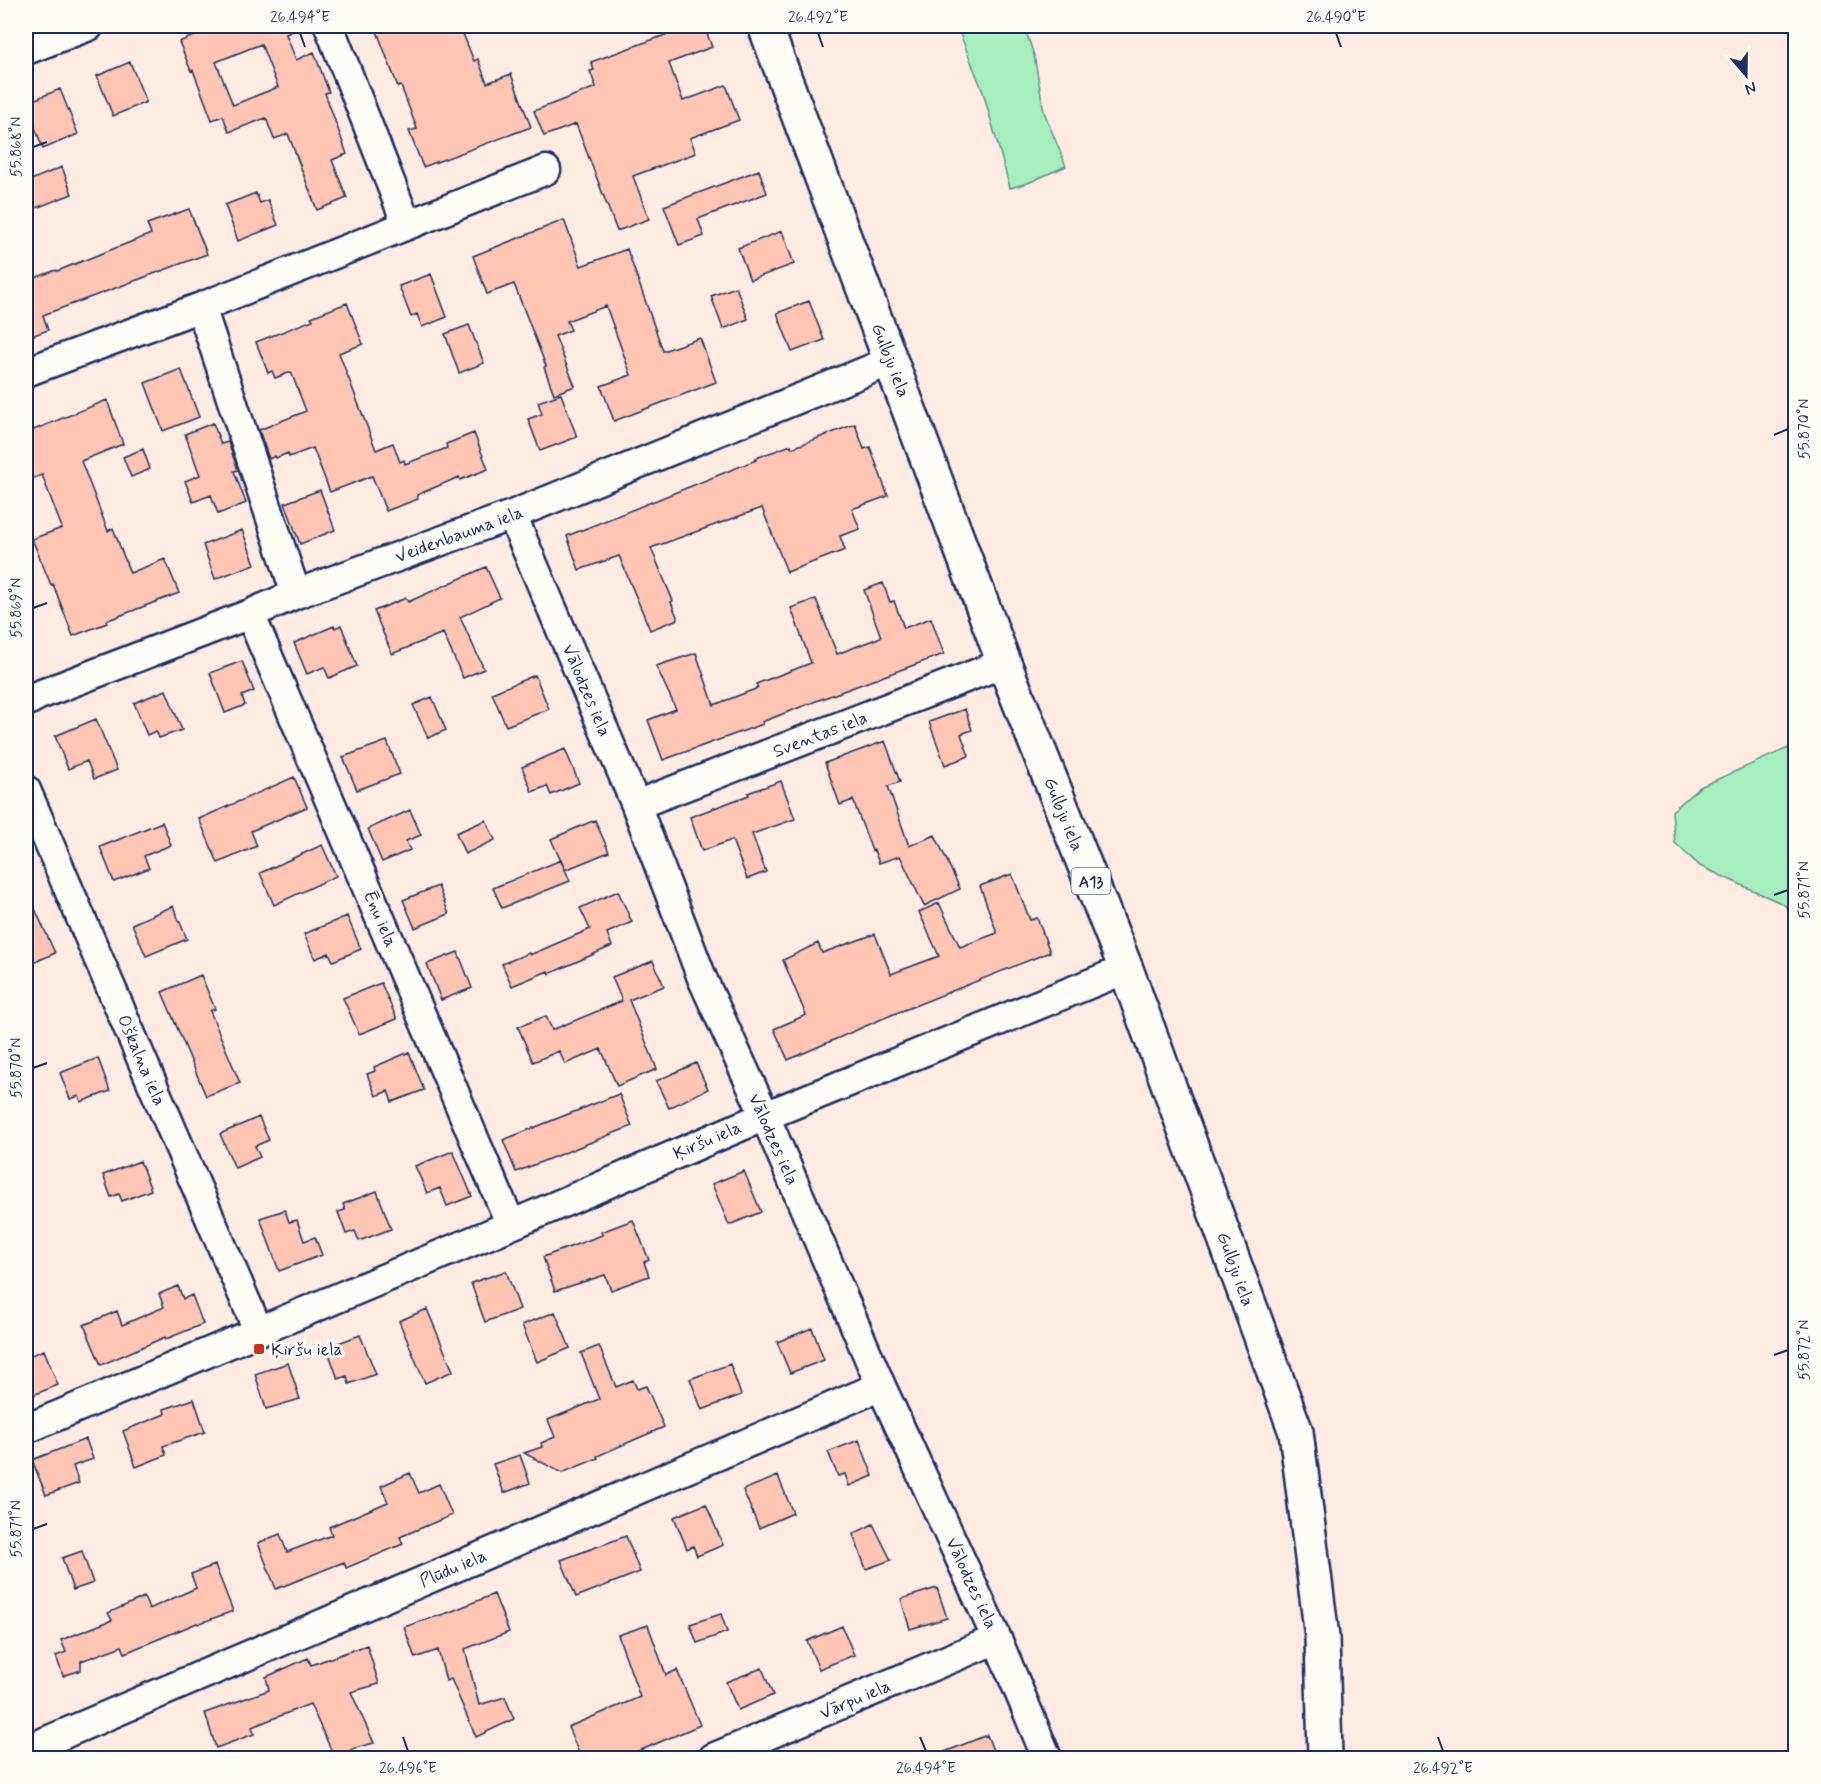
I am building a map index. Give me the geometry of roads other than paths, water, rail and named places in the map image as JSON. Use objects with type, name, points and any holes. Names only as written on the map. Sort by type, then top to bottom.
[{"type":"main road","name":"Gulbju iela","points":[[765,26],[1004,663],[1126,969],[1296,1432],[1322,1636],[1325,1758]]},
{"type":"street","points":[[26,50],[89,26]]},
{"type":"street","points":[[329,26],[407,225]]},
{"type":"street","points":[[26,372],[201,307],[546,170]]},
{"type":"street","points":[[201,307],[296,594]]},
{"type":"street","name":"Veidenbauma iela","points":[[26,702],[39,694],[250,614],[296,594],[512,515],[891,361]]},
{"type":"street","name":"Vālodzes iela","points":[[512,515],[636,806],[702,978],[765,1116],[881,1386],[998,1639],[1047,1758]]},
{"type":"street","name":"Ēnu iela","points":[[250,614],[511,1225]]},
{"type":"street","name":"Sventas iela","points":[[636,806],[1004,663]]},
{"type":"street","name":"Oškalna iela","points":[[26,790],[258,1330]]},
{"type":"street","name":"Ķiršu iela","points":[[26,1429],[765,1116],[1126,969]]},
{"type":"street","name":"Plūdu iela","points":[[26,1750],[881,1386]]},
{"type":"street","name":"Vārpu iela","points":[[713,1758],[998,1639]]},
{"type":"place","name":"Ķiršu iela","points":[[259,1349]]}]
